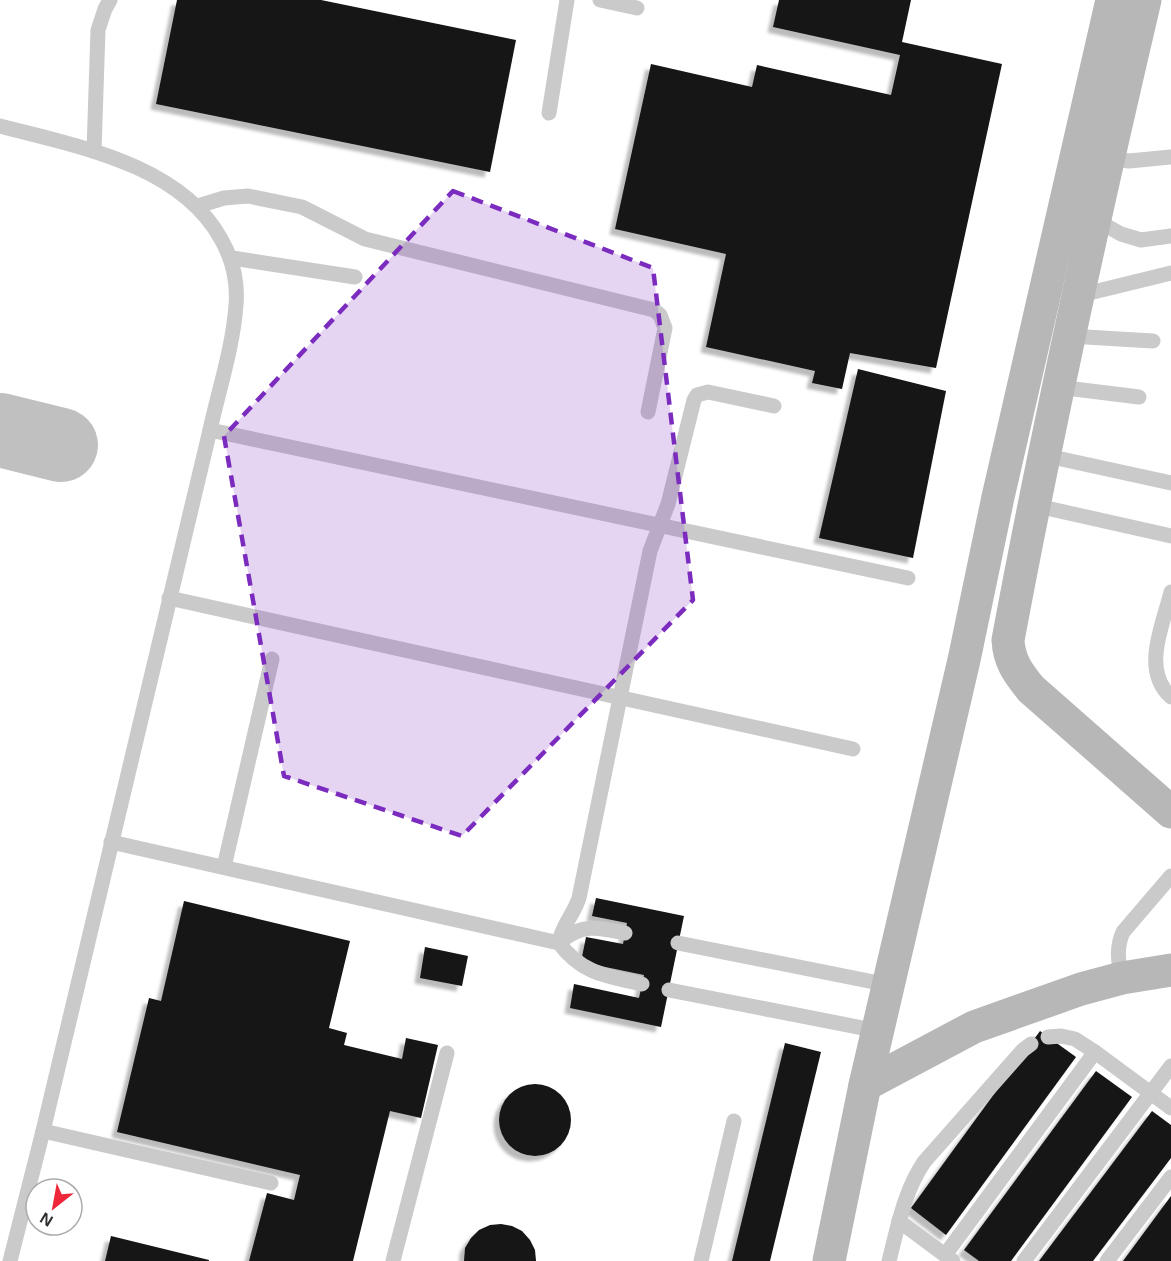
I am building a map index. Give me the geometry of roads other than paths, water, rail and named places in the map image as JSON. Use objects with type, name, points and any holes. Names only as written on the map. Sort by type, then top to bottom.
[{"type":"street","points":[[1112,0],[1092,156],[1094,219],[1033,505],[1008,640],[1009,654],[1016,671],[1031,689],[1171,812]]},
{"type":"street","points":[[829,1261],[865,1085],[964,660],[998,497],[1092,156],[1145,0]]},
{"type":"street","points":[[998,497],[1033,505]]},
{"type":"street","points":[[964,660],[1009,654]]},
{"type":"street","points":[[865,1085],[974,1027],[1081,989],[1122,978],[1171,970]]},
{"type":"lane","points":[[94,151],[98,30],[110,0]]},
{"type":"lane","points":[[549,112],[567,0]]},
{"type":"lane","points":[[600,0],[637,8]]},
{"type":"lane","points":[[0,126],[94,151],[145,172],[177,190],[198,206],[217,231],[232,258],[237,304],[210,430],[10,1261]]},
{"type":"lane","points":[[1092,156],[1138,160],[1171,157]]},
{"type":"lane","points":[[198,206],[224,198],[248,196],[302,207],[364,240],[654,310],[660,315],[665,328],[648,412]]},
{"type":"lane","points":[[1094,219],[1122,234],[1141,240],[1171,236]]},
{"type":"lane","points":[[232,258],[355,277]]},
{"type":"lane","points":[[1077,296],[1171,273]]},
{"type":"lane","points":[[1069,336],[1153,340]]},
{"type":"lane","points":[[1058,387],[1139,397]]},
{"type":"lane","points":[[559,943],[562,931],[573,914],[579,898],[650,551],[668,504],[692,405],[697,395],[708,392],[774,406]]},
{"type":"lane","points":[[210,430],[908,578]]},
{"type":"lane","points":[[1043,455],[1171,483]]},
{"type":"lane","points":[[1033,505],[1171,536]]},
{"type":"lane","points":[[1171,592],[1154,666],[1157,679],[1164,691],[1171,697]]},
{"type":"lane","points":[[169,598],[853,749]]},
{"type":"lane","points":[[224,867],[272,659]]},
{"type":"lane","points":[[111,842],[559,943],[568,955],[589,970],[642,984]]},
{"type":"lane","points":[[1122,978],[1117,956],[1119,940],[1123,932],[1171,876]]},
{"type":"lane","points":[[559,943],[568,935],[590,927],[625,933]]},
{"type":"lane","points":[[678,943],[889,985]]},
{"type":"lane","points":[[669,990],[878,1031]]},
{"type":"lane","points":[[1048,1037],[1061,1036],[1075,1039],[1171,1108]]},
{"type":"lane","points":[[890,1261],[909,1187],[924,1162],[1023,1050],[1031,1044]]},
{"type":"lane","points":[[899,1221],[949,1258],[1095,1052]]},
{"type":"lane","points":[[393,1261],[447,1053]]},
{"type":"lane","points":[[1024,1261],[1171,1066]]},
{"type":"lane","points":[[701,1261],[734,1121]]},
{"type":"lane","points":[[43,1131],[271,1183]]},
{"type":"lane","points":[[1107,1261],[1171,1177]]}]
